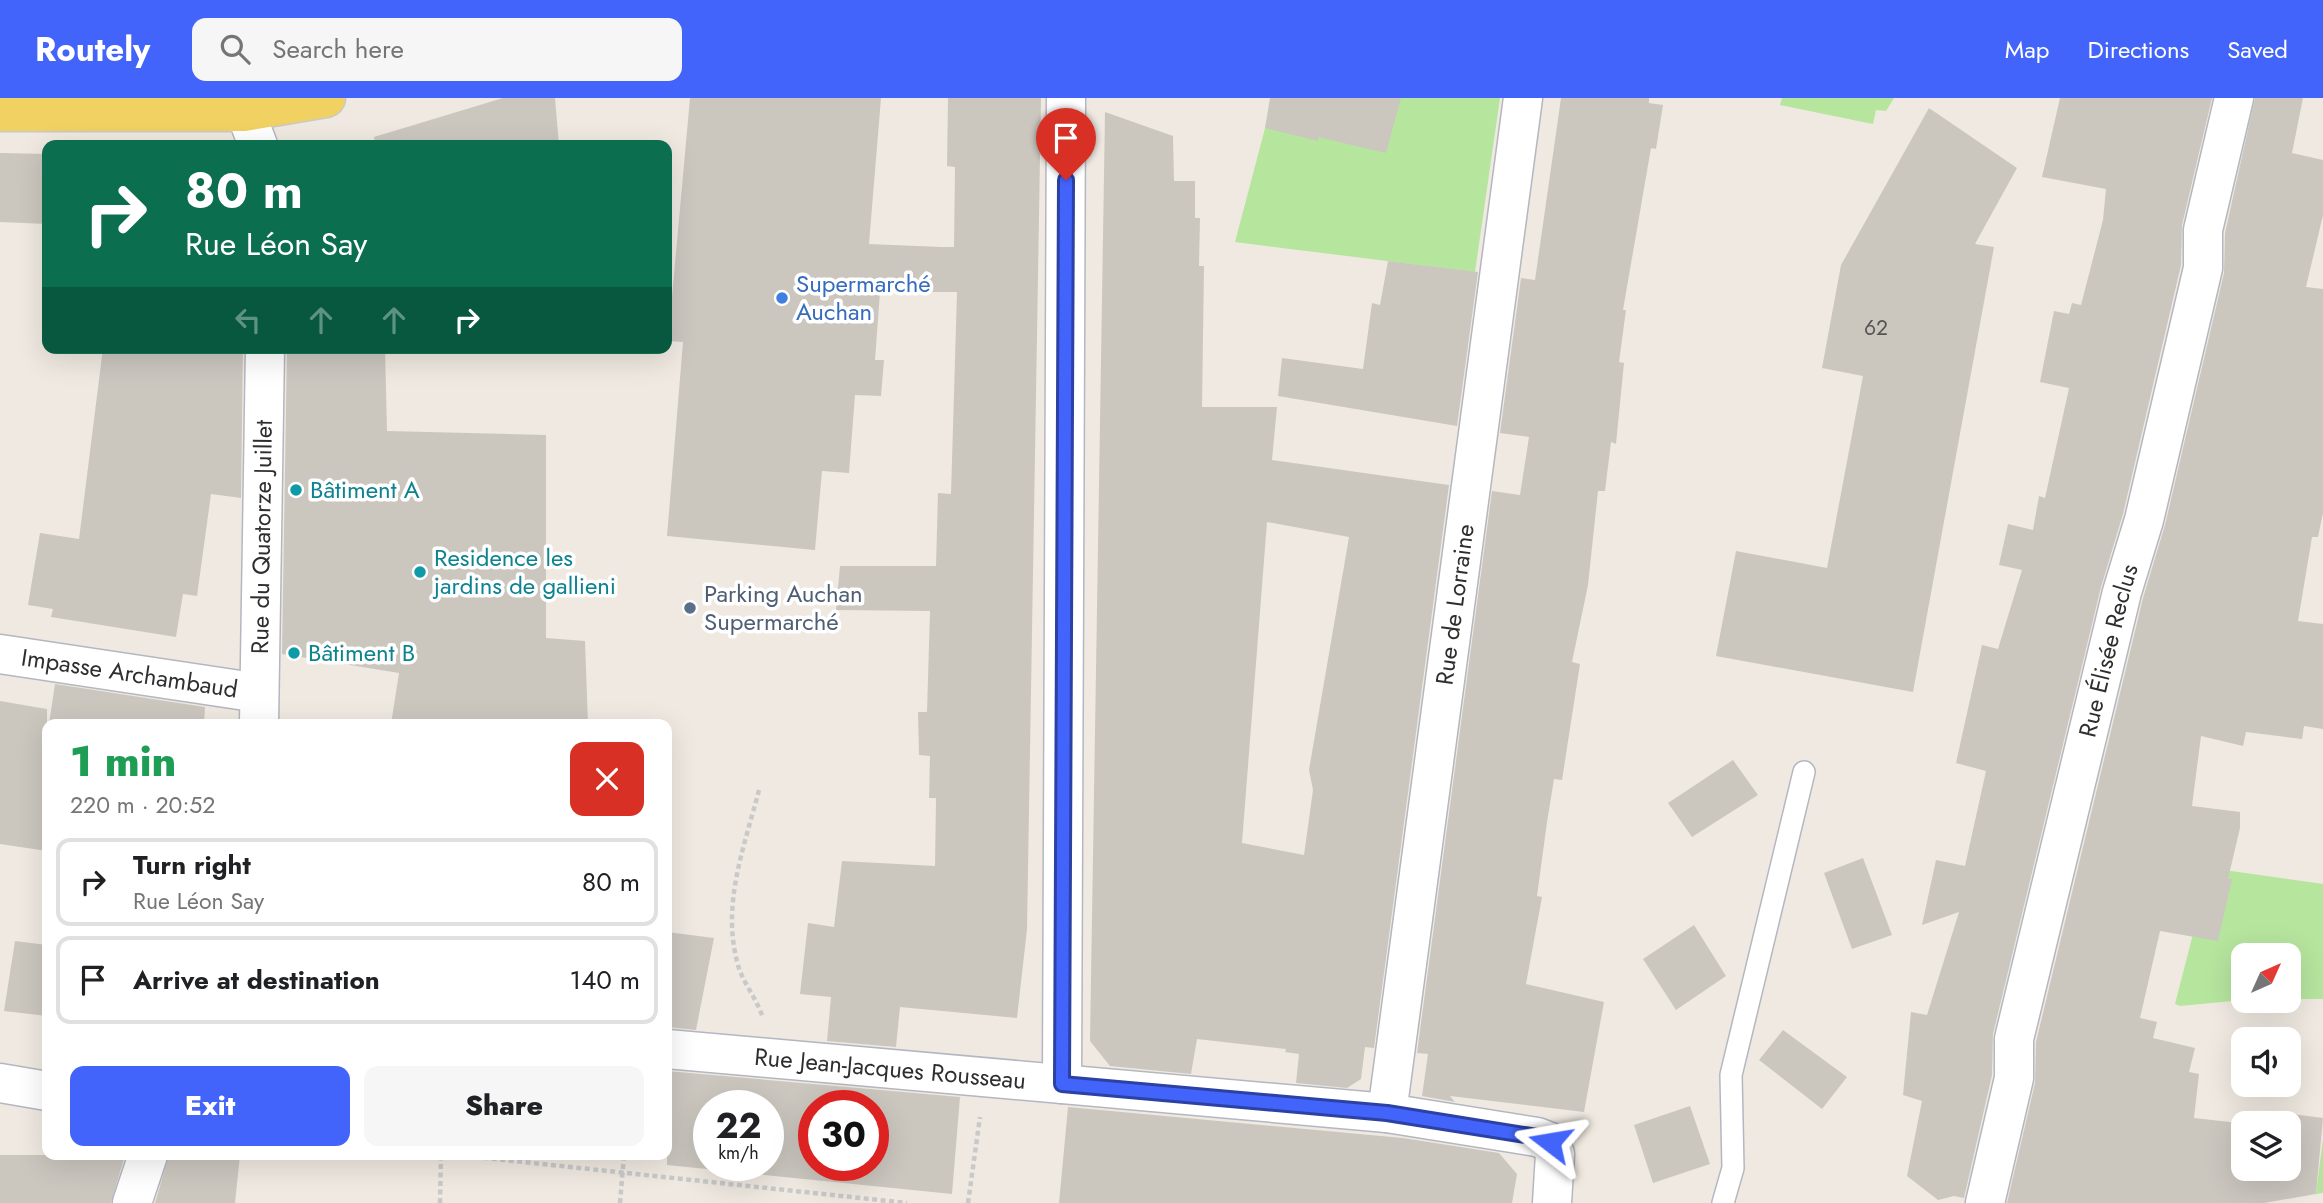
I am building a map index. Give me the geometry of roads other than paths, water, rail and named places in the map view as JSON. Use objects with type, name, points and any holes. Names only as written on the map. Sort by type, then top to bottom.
[{"type":"main road","points":[[0,112],[247,118],[326,98]]},
{"type":"street","points":[[1062,1084],[1066,98]]},
{"type":"street","name":"Rue de Lorraine","points":[[1387,1113],[1523,98]]},
{"type":"street","name":"Rue Élisée Reclus","points":[[1986,1203],[2014,1078],[2014,1039],[2122,592],[2151,493],[2203,268],[2203,230],[2234,98]]},
{"type":"street","name":"Rue du Quatorze Juillet","points":[[259,709],[265,354]]},
{"type":"street","name":"Impasse Archambaud","points":[[0,654],[259,709]]},
{"type":"street","name":"Rue Jean-Jacques Rousseau","points":[[672,1049],[1387,1113],[1537,1137],[1550,1142],[1555,1154],[1552,1203]]},
{"type":"street","points":[[0,1083],[42,1090]]},
{"type":"street","points":[[132,1203],[146,1160]]},
{"type":"lane","points":[[1723,1203],[1733,1168],[1731,1075],[1804,772]]},
{"type":"place","name":"Supermarché Auchan","points":[[782,298]]},
{"type":"place","name":"Bâtiment A","points":[[296,490]]},
{"type":"place","name":"Residence les jardins de gallieni","points":[[420,572]]},
{"type":"place","name":"Parking Auchan Supermarché","points":[[690,608]]},
{"type":"place","name":"Bâtiment B","points":[[294,653]]}]
